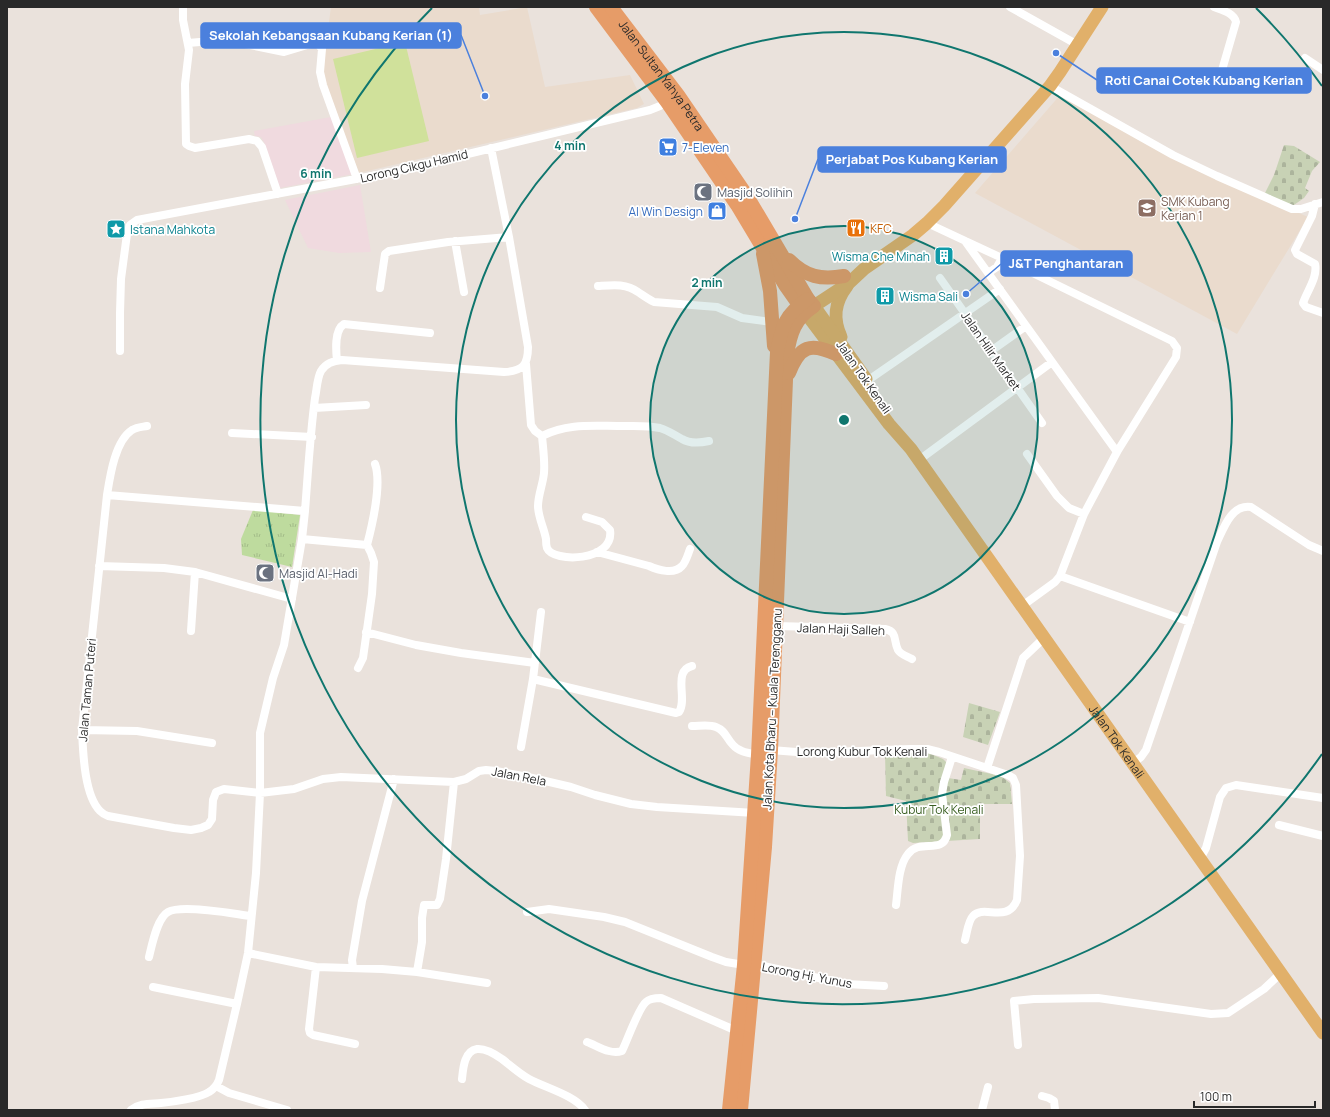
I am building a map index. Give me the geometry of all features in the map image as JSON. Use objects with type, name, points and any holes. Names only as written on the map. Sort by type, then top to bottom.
[{"type":"highway","name":"Jalan Sultan Yahya Petra","points":[[596,7],[673,99],[747,196],[779,250],[807,306]]},
{"type":"highway","name":"Jalan Sultan Yahya Petra","points":[[611,7],[673,99],[738,205],[784,285],[807,306]]},
{"type":"highway","points":[[761,246],[770,291],[772,322],[781,377]]},
{"type":"highway","points":[[779,250],[795,266],[811,275],[847,280]]},
{"type":"highway","name":"Jalan Kota Bharu – Kuala Terengganu","points":[[729,1110],[737,1031],[749,964],[765,847],[765,752],[781,377],[791,335],[807,306]]},
{"type":"highway","points":[[781,377],[798,356],[805,350],[813,347],[822,348],[836,354]]},
{"type":"highway","name":"Jalan Kota Bharu – Kuala Terengganu","points":[[741,1110],[755,813],[765,752],[777,626],[781,377]]},
{"type":"main road","points":[[807,306],[914,235],[944,206],[1050,86],[1102,7]]},
{"type":"main road","points":[[847,280],[835,310],[838,330],[852,360]]},
{"type":"main road","name":"Jalan Sultan Yahya Petra","points":[[807,306],[836,354]]},
{"type":"main road","name":"Jalan Tok Kenali","points":[[807,306],[852,360],[895,420],[911,449]]},
{"type":"main road","name":"Jalan Tok Kenali","points":[[836,354],[889,424],[919,460],[1323,1033]]},
{"type":"street","points":[[183,7],[183,20],[190,52],[185,88],[186,144],[195,148],[249,139],[257,141],[262,147],[278,194]]},
{"type":"street","points":[[1010,7],[1078,45]]},
{"type":"street","points":[[1214,7],[1232,14],[1236,19],[1220,77]]},
{"type":"street","points":[[188,43],[212,41],[245,44],[282,52],[314,43],[319,45],[322,49],[320,72],[357,179]]},
{"type":"street","points":[[1305,58],[1323,70]]},
{"type":"street","points":[[1050,86],[1174,155],[1217,176],[1292,209],[1302,209],[1319,203]]},
{"type":"street","name":"Lorong Cikgu Hamid","points":[[120,351],[121,279],[127,234],[130,225],[137,220],[393,172],[650,110],[673,99]]},
{"type":"street","points":[[491,148],[509,237],[528,346],[526,364],[532,426],[535,431],[542,436]]},
{"type":"street","points":[[1319,203],[1295,250],[1296,254],[1315,264],[1316,269],[1303,303],[1306,307],[1323,313]]},
{"type":"street","points":[[927,223],[1172,341],[1177,348],[1176,357],[1117,452],[1084,514],[1060,576],[1055,582],[1022,606]]},
{"type":"street","points":[[380,288],[387,252],[455,242],[509,237]]},
{"type":"street","points":[[964,240],[1117,452]]},
{"type":"street","points":[[455,242],[464,292]]},
{"type":"street","points":[[988,273],[997,267],[1002,258]]},
{"type":"street","name":"Jalan Hilir Market","points":[[940,278],[1042,423]]},
{"type":"street","points":[[598,286],[618,284],[638,291],[645,298],[654,302],[717,307],[742,318],[772,322]]},
{"type":"street","points":[[867,381],[1000,289]]},
{"type":"street","points":[[337,361],[336,345],[338,330],[344,324],[430,333]]},
{"type":"street","points":[[991,351],[1026,326]]},
{"type":"street","points":[[131,1110],[138,1105],[163,1103],[204,1095],[216,1086],[223,1065],[248,953],[256,873],[260,793],[260,733],[273,678],[284,645],[302,539],[314,408],[320,372],[332,361],[504,372],[512,372],[526,364]]},
{"type":"street","points":[[919,460],[1052,362]]},
{"type":"street","points":[[314,408],[366,404]]},
{"type":"street","points":[[542,436],[567,427],[594,425],[644,425],[661,428],[673,433],[682,440],[690,442],[699,443],[709,441]]},
{"type":"street","name":"Jalan Taman Puteri","points":[[147,426],[131,430],[119,448],[113,462],[107,495],[82,730],[83,761],[88,786],[96,805],[101,812],[108,816],[191,830],[208,825],[212,819],[213,800],[216,792],[224,789],[260,793]]},
{"type":"street","points":[[232,433],[312,437]]},
{"type":"street","points":[[542,436],[544,472],[538,508],[546,539],[546,547],[549,551],[554,554],[576,558],[603,549],[610,540],[610,530],[602,522],[586,517]]},
{"type":"street","points":[[1028,454],[1058,498],[1071,509],[1084,514]]},
{"type":"street","points":[[358,668],[363,658],[372,594],[374,562],[367,545],[376,496],[378,470],[376,464]]},
{"type":"street","points":[[107,495],[305,511]]},
{"type":"street","points":[[1133,763],[1141,757],[1146,750],[1217,542],[1232,514],[1241,507],[1246,506],[1256,509],[1309,545],[1323,551]]},
{"type":"street","points":[[302,539],[367,545]]},
{"type":"street","points":[[597,552],[668,572],[676,570],[682,566],[690,549]]},
{"type":"street","points":[[100,566],[164,568],[195,572],[292,599]]},
{"type":"street","points":[[191,631],[195,572]]},
{"type":"street","points":[[1060,576],[1190,622]]},
{"type":"street","points":[[521,747],[533,679],[541,612]]},
{"type":"street","name":"Jalan Haji Salleh","points":[[777,626],[890,630],[894,635],[898,650],[902,654],[912,659]]},
{"type":"street","points":[[366,632],[416,645],[535,663]]},
{"type":"street","points":[[987,768],[1023,658],[1044,638]]},
{"type":"street","points":[[533,679],[676,713],[679,712],[682,706],[682,675],[684,670],[692,666]]},
{"type":"street","name":"Lorong Kubur Tok Kenali","points":[[692,726],[715,726],[722,730],[727,735],[732,745],[738,749],[765,752],[809,753],[910,749],[927,750],[987,768],[1013,778],[1016,785],[1020,856],[1017,900],[1010,910],[1003,912],[978,913],[974,915],[971,919],[965,940]]},
{"type":"street","points":[[82,730],[137,731],[212,743]]},
{"type":"street","points":[[896,905],[902,864],[908,854],[915,847],[941,845],[945,840],[946,835],[942,794],[944,782],[952,757]]},
{"type":"street","name":"Jalan Rela","points":[[260,793],[294,789],[323,779],[341,777],[454,782],[466,779],[486,770],[528,777],[571,787],[631,804],[755,813]]},
{"type":"street","points":[[353,968],[352,960],[362,901],[394,779]]},
{"type":"street","points":[[417,972],[422,942],[422,918],[424,905],[437,905],[440,899],[446,859],[454,782]]},
{"type":"street","points":[[1200,859],[1206,848],[1220,797],[1226,788],[1236,785],[1323,798]]},
{"type":"street","points":[[1279,825],[1323,836]]},
{"type":"street","points":[[149,957],[156,931],[167,912],[176,909],[188,909],[251,916]]},
{"type":"street","name":"Lorong Hj. Yunus","points":[[527,912],[549,909],[604,917],[625,922],[726,962],[749,964],[846,984],[884,986]]},
{"type":"street","points":[[248,953],[316,967],[417,972],[487,983]]},
{"type":"street","points":[[316,967],[309,1029],[310,1033],[313,1035],[355,1044]]},
{"type":"street","points":[[1018,1045],[1014,1001],[1098,998],[1211,1014],[1228,1013],[1264,989],[1281,973]]},
{"type":"street","points":[[153,987],[237,1004]]},
{"type":"street","points":[[586,1042],[616,1053],[622,1051],[641,1009],[646,1002],[652,998],[661,998],[737,1031]]},
{"type":"street","points":[[462,1080],[466,1059],[471,1051],[478,1049],[488,1050],[496,1054],[528,1079],[571,1099],[581,1105],[585,1110]]},
{"type":"street","points":[[216,1086],[229,1093],[287,1110]]},
{"type":"street","points":[[982,1110],[988,1087]]},
{"type":"street","points":[[1042,1096],[1054,1101],[1056,1110]]},
{"type":"shaded area","points":[[331,7],[479,7],[480,15],[527,7],[545,87],[630,75],[644,104],[637,108],[359,173],[325,84],[323,66]]},
{"type":"shaded area","name":"SMK Kubang Kerian 1","points":[[1061,94],[1172,157],[1308,217],[1237,334],[975,193]]},
{"type":"shaded area","points":[[331,117],[353,174],[280,188],[264,142],[261,137],[255,136],[254,131]]},
{"type":"shaded area","points":[[360,185],[371,252],[339,253],[308,248],[285,200]]},
{"type":"green space","points":[[405,42],[429,141],[357,158],[333,59]]},
{"type":"green space","points":[[1284,145],[1294,146],[1320,162],[1312,171],[1305,188],[1309,191],[1304,198],[1291,207],[1264,195],[1274,175]]},
{"type":"green space","points":[[253,510],[300,515],[292,567],[242,555],[241,539]]},
{"type":"green space","points":[[969,703],[1000,712],[988,745],[963,737]]},
{"type":"green space","name":"Kubur Tok Kenali","points":[[926,752],[943,759],[947,763],[948,778],[961,780],[964,768],[1001,776],[1010,783],[1012,804],[980,804],[980,839],[913,843],[908,841],[906,801],[886,796],[885,753]]},
{"type":"place","name":"Roti Canai Cotek Kubang Kerian","points":[[1056,53]]},
{"type":"place","name":"Sekolah Kebangsaan Kubang Kerian (1)","points":[[485,96]]},
{"type":"place","name":"7-Eleven","points":[[668,147]]},
{"type":"place","name":"Masjid Solihin","points":[[703,192]]},
{"type":"place","name":"SMK Kubang Kerian 1","points":[[1147,208]]},
{"type":"place","name":"AI Win Design","points":[[717,211]]},
{"type":"place","name":"Perjabat Pos Kubang Kerian","points":[[795,219]]},
{"type":"place","name":"KFC","points":[[856,228]]},
{"type":"place","name":"Istana Mahkota","points":[[116,229]]},
{"type":"place","name":"Wisma Che Minah","points":[[944,256]]},
{"type":"place","name":"J&T Penghantaran","points":[[966,294]]},
{"type":"place","name":"Wisma Sali","points":[[885,296]]},
{"type":"place","name":"Masjid Al-Hadi","points":[[265,573]]}]
